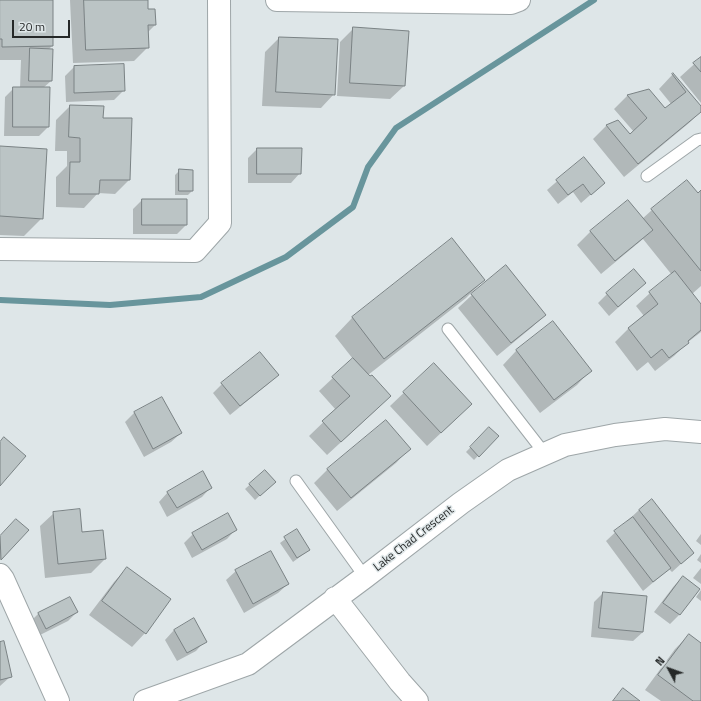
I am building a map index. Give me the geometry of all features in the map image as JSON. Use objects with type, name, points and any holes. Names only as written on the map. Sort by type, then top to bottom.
[{"type":"street","points":[[0,249],[195,251],[220,223],[219,0]]},
{"type":"street","points":[[277,0],[511,3],[519,0]]},
{"type":"street","name":"Lake Chad Crescent","points":[[146,701],[248,664],[461,503],[508,470],[565,445],[615,435],[665,429],[701,432]]},
{"type":"street","points":[[0,575],[58,701]]},
{"type":"street","points":[[335,598],[400,682],[417,701]]},
{"type":"lane","points":[[647,176],[697,140],[701,139]]},
{"type":"lane","points":[[448,329],[545,454]]},
{"type":"lane","points":[[296,481],[365,577]]},
{"type":"building","points":[[0,0],[53,0],[53,46],[2,47],[2,39],[0,39]]},
{"type":"building","points":[[84,0],[148,0],[148,9],[155,9],[156,25],[148,25],[149,48],[86,50]]},
{"type":"building","points":[[353,27],[409,31],[405,86],[350,83]]},
{"type":"building","points":[[279,37],[338,39],[335,95],[276,92]]},
{"type":"building","points":[[30,48],[53,49],[52,81],[29,81]]},
{"type":"building","points":[[701,57],[701,72],[693,63]]},
{"type":"building","points":[[124,64],[125,91],[74,93],[74,66]]},
{"type":"building","points":[[673,73],[701,106],[701,112],[638,164],[606,125],[618,120],[630,134],[647,118],[627,95],[649,89],[665,108],[686,92],[672,74]]},
{"type":"building","points":[[13,87],[50,87],[49,127],[13,127]]},
{"type":"building","points":[[70,105],[104,106],[103,118],[132,118],[130,180],[100,180],[99,194],[69,194],[70,162],[80,162],[80,138],[69,137]]},
{"type":"building","points":[[0,146],[47,149],[43,219],[0,216]]},
{"type":"building","points":[[257,148],[302,148],[301,174],[257,174]]},
{"type":"building","points":[[584,157],[605,183],[591,195],[583,184],[568,195],[556,180]]},
{"type":"building","points":[[179,169],[193,170],[193,191],[179,191]]},
{"type":"building","points":[[687,180],[698,193],[701,190],[701,271],[651,209]]},
{"type":"building","points":[[142,199],[187,199],[187,225],[142,225]]},
{"type":"building","points":[[628,200],[653,230],[615,261],[590,231]]},
{"type":"building","points":[[452,238],[485,280],[384,359],[352,317]]},
{"type":"building","points":[[506,265],[546,315],[511,343],[471,294]]},
{"type":"building","points":[[634,269],[646,283],[618,307],[606,293]]},
{"type":"building","points":[[675,271],[701,304],[701,330],[688,341],[689,343],[669,358],[662,349],[651,358],[628,328],[658,304],[649,292]]},
{"type":"building","points":[[553,321],[592,371],[554,400],[516,350]]},
{"type":"building","points":[[260,352],[279,375],[240,406],[221,383]]},
{"type":"building","points":[[353,358],[370,376],[372,375],[391,396],[341,442],[322,421],[350,396],[332,377]]},
{"type":"building","points":[[434,363],[472,404],[441,433],[403,392]]},
{"type":"building","points":[[162,397],[182,433],[153,449],[134,412]]},
{"type":"building","points":[[386,420],[411,449],[351,498],[327,469]]},
{"type":"building","points":[[489,427],[499,436],[479,457],[470,447]]},
{"type":"building","points":[[4,437],[26,456],[0,486],[0,442]]},
{"type":"building","points":[[265,470],[276,482],[260,496],[249,484]]},
{"type":"building","points":[[203,471],[212,488],[177,508],[167,492]]},
{"type":"building","points":[[652,499],[694,553],[681,564],[639,510]]},
{"type":"building","points":[[80,509],[82,532],[103,530],[106,559],[58,564],[53,512]]},
{"type":"building","points":[[228,513],[237,530],[202,550],[192,533]]},
{"type":"building","points":[[633,517],[671,568],[653,582],[614,531]]},
{"type":"building","points":[[16,519],[29,530],[1,560],[0,536]]},
{"type":"building","points":[[297,529],[310,550],[297,558],[284,537]]},
{"type":"building","points":[[271,551],[289,584],[253,604],[235,570]]},
{"type":"building","points":[[127,567],[171,599],[146,634],[102,601]]},
{"type":"building","points":[[683,576],[700,589],[680,615],[663,603]]},
{"type":"building","points":[[603,592],[647,596],[643,632],[599,628]]},
{"type":"building","points":[[70,597],[78,612],[46,629],[38,613]]},
{"type":"building","points":[[194,618],[207,642],[187,653],[174,630]]},
{"type":"building","points":[[689,634],[701,643],[701,701],[693,701],[658,675]]},
{"type":"building","points":[[4,641],[12,677],[0,680],[0,642]]},
{"type":"building","points":[[623,688],[640,701],[613,701]]},
{"type":"waterway","points":[[0,300],[110,305],[201,297],[286,257],[353,207],[368,167],[396,128],[594,0]]}]
